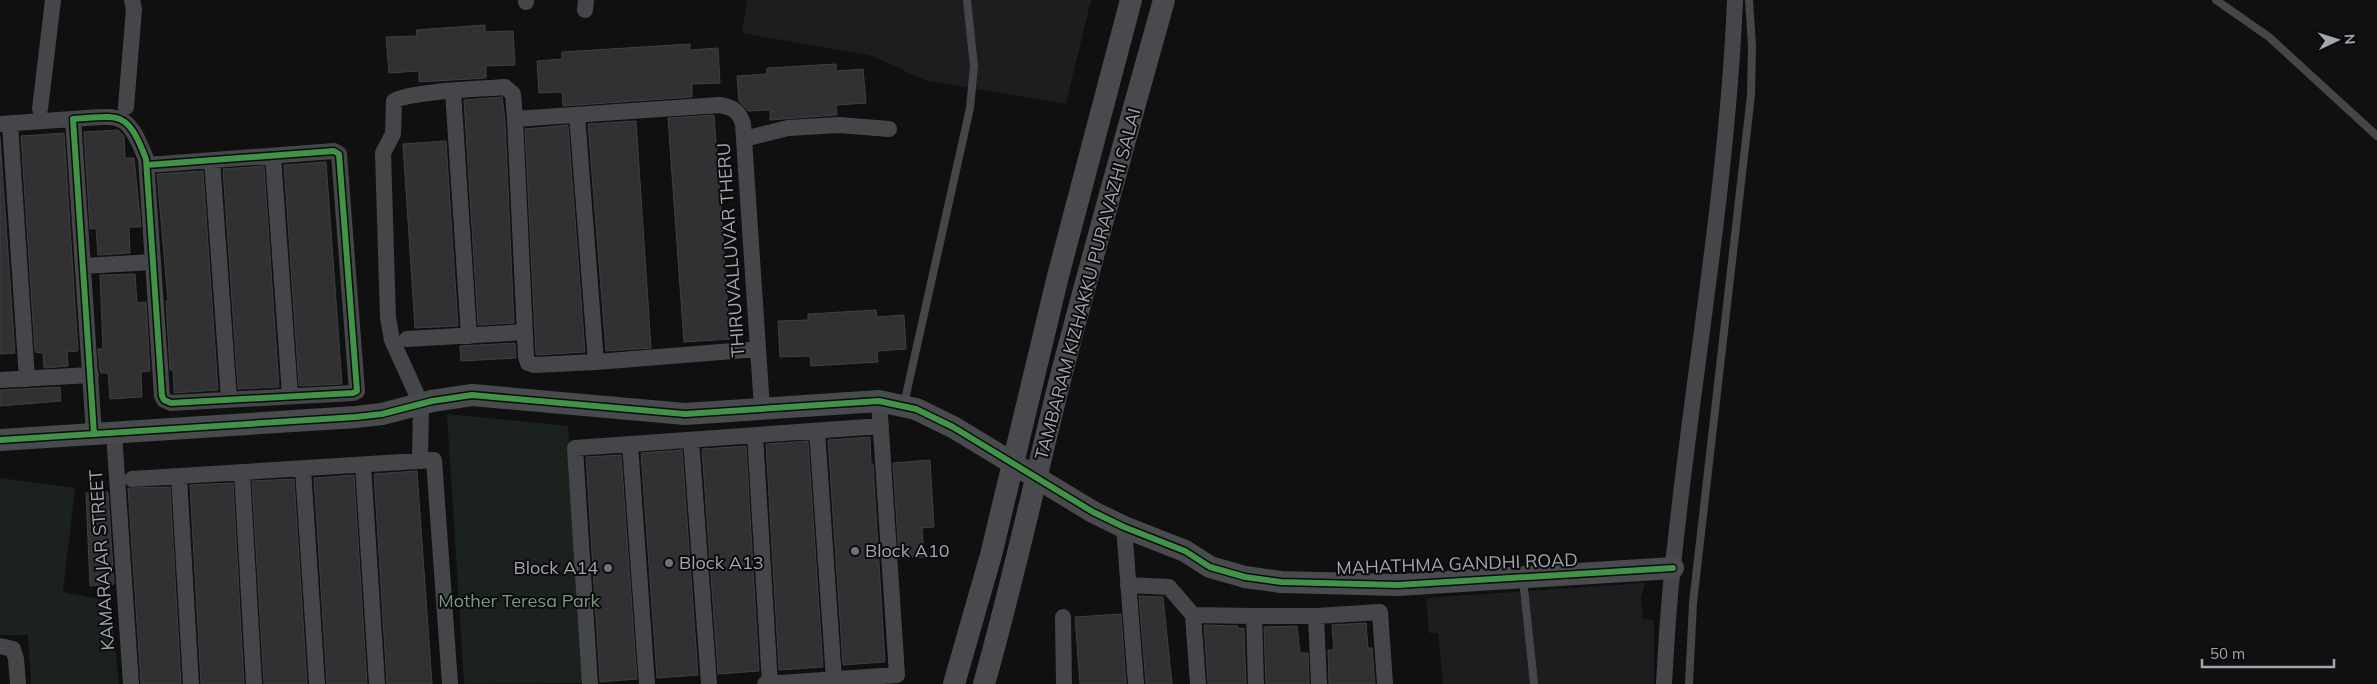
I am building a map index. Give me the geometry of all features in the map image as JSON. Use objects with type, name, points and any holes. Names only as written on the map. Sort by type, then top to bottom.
[{"type":"street","points":[[40,109],[53,0]]},
{"type":"street","points":[[126,107],[134,9],[132,0]]},
{"type":"street","name":"TAMBARAM KIZHAKKU PURAVAZHI SALAI","points":[[954,684],[991,555],[1058,276],[1131,0]]},
{"type":"street","name":"TAMBARAM KIZHAKKU PURAVAZHI SALAI","points":[[984,684],[1018,558],[1106,206],[1164,0]]},
{"type":"street","points":[[1664,684],[1673,568],[1716,218],[1735,0]]},
{"type":"street","points":[[450,684],[421,404],[392,340],[388,318],[383,153],[393,134],[394,101],[399,98],[453,91],[504,87],[513,94],[528,363],[534,365],[596,362],[758,349]]},
{"type":"street","points":[[453,91],[469,336]]},
{"type":"street","name":"THIRUVALLUVAR THERU","points":[[577,115],[719,105],[735,109],[740,115],[744,139],[762,408]]},
{"type":"street","points":[[515,119],[577,115],[596,362]]},
{"type":"street","points":[[27,378],[5,124],[112,117],[128,122],[138,137],[147,165],[164,400],[171,403],[356,392],[358,387],[340,156],[334,151],[147,165]]},
{"type":"street","name":"KAMARAJAR STREET","points":[[73,120],[91,375],[104,433],[131,684]]},
{"type":"street","points":[[744,139],[788,128],[839,125],[889,128]]},
{"type":"street","points":[[272,156],[290,395]]},
{"type":"street","points":[[212,160],[229,399]]},
{"type":"street","points":[[83,266],[153,262]]},
{"type":"street","points":[[407,339],[525,332]]},
{"type":"street","points":[[0,380],[91,375]]},
{"type":"street","name":"MAHATHMA GANDHI ROAD","points":[[0,440],[356,417],[382,414],[421,404],[472,395],[685,414],[879,401],[916,409],[953,427],[1037,479],[1124,527],[1185,551],[1222,572],[1282,582],[1398,584],[1673,568]]},
{"type":"street","points":[[765,684],[834,680],[874,681],[897,675],[879,401]]},
{"type":"street","points":[[590,684],[575,448],[880,426]]},
{"type":"street","points":[[817,431],[834,680]]},
{"type":"street","points":[[755,436],[779,683]]},
{"type":"street","points":[[691,440],[709,684]]},
{"type":"street","points":[[630,444],[647,684]]},
{"type":"street","points":[[132,479],[427,460]]},
{"type":"street","points":[[363,465],[377,684]]},
{"type":"street","points":[[303,469],[317,684]]},
{"type":"street","points":[[242,473],[254,684]]},
{"type":"street","points":[[179,477],[191,684]]},
{"type":"street","points":[[1124,527],[1136,684]]},
{"type":"street","points":[[1128,585],[1169,587],[1193,615],[1198,684]]},
{"type":"street","points":[[1193,615],[1316,616],[1380,612],[1385,684]]},
{"type":"street","points":[[1254,616],[1256,684]]},
{"type":"street","points":[[1316,616],[1319,684]]},
{"type":"street","points":[[1063,618],[1064,684]]},
{"type":"street","points":[[0,646],[12,649],[16,659],[18,684]]},
{"type":"lane","points":[[904,406],[970,108],[974,66],[967,0]]},
{"type":"lane","points":[[1689,684],[1693,603],[1751,95],[1752,46],[1749,0]]},
{"type":"lane","points":[[2216,0],[2269,37],[2377,136]]},
{"type":"lane","points":[[1522,577],[1534,684]]},
{"type":"shaded area","points":[[747,0],[1091,0],[1066,104],[927,81],[872,56],[742,33]]},
{"type":"shaded area","points":[[1645,583],[1641,598],[1643,619],[1654,620],[1654,684],[1443,684],[1438,633],[1429,633],[1426,598]]},
{"type":"green space","name":"Mother Teresa Park","points":[[447,414],[568,426],[585,683],[464,684]]},
{"type":"green space","points":[[0,478],[75,488],[63,592],[110,601],[119,684],[31,684],[28,635],[0,635]]},
{"type":"building","points":[[485,25],[485,32],[513,31],[515,65],[486,66],[486,78],[419,82],[419,71],[389,73],[386,37],[417,36],[416,30]]},
{"type":"building","points":[[690,44],[690,50],[718,48],[720,83],[692,84],[692,97],[563,106],[562,92],[539,93],[537,61],[562,59],[562,52]]},
{"type":"building","points":[[836,64],[836,71],[863,69],[866,103],[836,105],[837,115],[770,120],[770,110],[748,111],[739,101],[737,76],[767,74],[767,68]]},
{"type":"building","points":[[502,97],[505,120],[514,323],[478,325],[464,100]]},
{"type":"building","points":[[714,115],[730,339],[684,342],[668,118]]},
{"type":"building","points":[[636,121],[651,348],[606,351],[588,124]]},
{"type":"building","points":[[568,125],[585,352],[536,355],[525,129]]},
{"type":"building","points":[[118,130],[124,136],[125,158],[134,158],[141,227],[129,227],[130,253],[98,255],[96,228],[90,229],[84,132]]},
{"type":"building","points":[[64,133],[78,351],[67,352],[68,366],[44,368],[43,353],[35,352],[21,136]]},
{"type":"building","points":[[0,137],[15,353],[0,354]]},
{"type":"building","points":[[446,141],[458,326],[415,328],[403,144]]},
{"type":"building","points":[[326,162],[342,384],[299,386],[284,165]]},
{"type":"building","points":[[264,166],[279,387],[238,389],[223,169]]},
{"type":"building","points":[[203,171],[218,390],[174,393],[173,370],[170,370],[166,301],[168,301],[157,174]]},
{"type":"building","points":[[135,274],[137,303],[146,302],[150,371],[141,372],[142,397],[110,399],[108,373],[101,373],[100,371],[98,349],[103,349],[100,275]]},
{"type":"building","points":[[876,310],[877,317],[904,315],[906,349],[877,351],[878,362],[811,366],[810,356],[780,357],[778,321],[808,320],[808,314]]},
{"type":"building","points":[[515,343],[516,358],[461,361],[460,346]]},
{"type":"building","points":[[60,387],[61,401],[0,406],[0,390]]},
{"type":"building","name":"Block A10","points":[[870,437],[885,662],[843,665],[828,440]]},
{"type":"building","points":[[808,441],[823,667],[779,670],[766,444]]},
{"type":"building","points":[[746,446],[759,671],[718,674],[702,449]]},
{"type":"building","name":"Block A13","points":[[682,450],[698,675],[657,678],[641,453]]},
{"type":"building","name":"Block A14","points":[[621,455],[637,679],[600,682],[586,457]]},
{"type":"building","points":[[930,460],[934,527],[922,528],[924,557],[899,558],[893,463]]},
{"type":"building","points":[[417,471],[432,684],[387,684],[374,474]]},
{"type":"building","points":[[354,475],[367,684],[327,684],[314,478]]},
{"type":"building","points":[[294,479],[307,684],[264,684],[252,481]]},
{"type":"building","points":[[233,483],[244,684],[201,684],[190,485]]},
{"type":"building","points":[[170,487],[181,684],[141,684],[128,488]]},
{"type":"building","points":[[108,492],[114,584],[90,586],[86,493]]},
{"type":"building","points":[[1139,596],[1163,597],[1172,684],[1146,684]]},
{"type":"building","points":[[1121,614],[1126,684],[1080,684],[1075,617]]},
{"type":"building","points":[[1366,623],[1368,648],[1372,648],[1375,684],[1329,684],[1328,650],[1334,650],[1332,625]]},
{"type":"building","points":[[1204,625],[1238,626],[1238,629],[1244,628],[1246,684],[1208,684]]},
{"type":"building","points":[[1297,626],[1300,653],[1308,653],[1309,684],[1266,684],[1264,627]]},
{"type":"cycle path","points":[[94,434],[73,119],[112,117],[120,120],[127,124],[133,132],[146,159],[162,396],[164,400],[171,403],[353,393],[357,391],[339,154],[334,151],[147,165]]},
{"type":"cycle path","points":[[0,440],[356,417],[382,414],[432,401],[472,395],[685,414],[879,401],[916,409],[953,427],[1093,512],[1124,527],[1185,551],[1210,567],[1245,577],[1281,582],[1398,585],[1673,568]]},
{"type":"place","name":"Block A10","points":[[855,551]]},
{"type":"place","name":"Block A13","points":[[669,563]]},
{"type":"place","name":"Block A14","points":[[608,568]]}]
